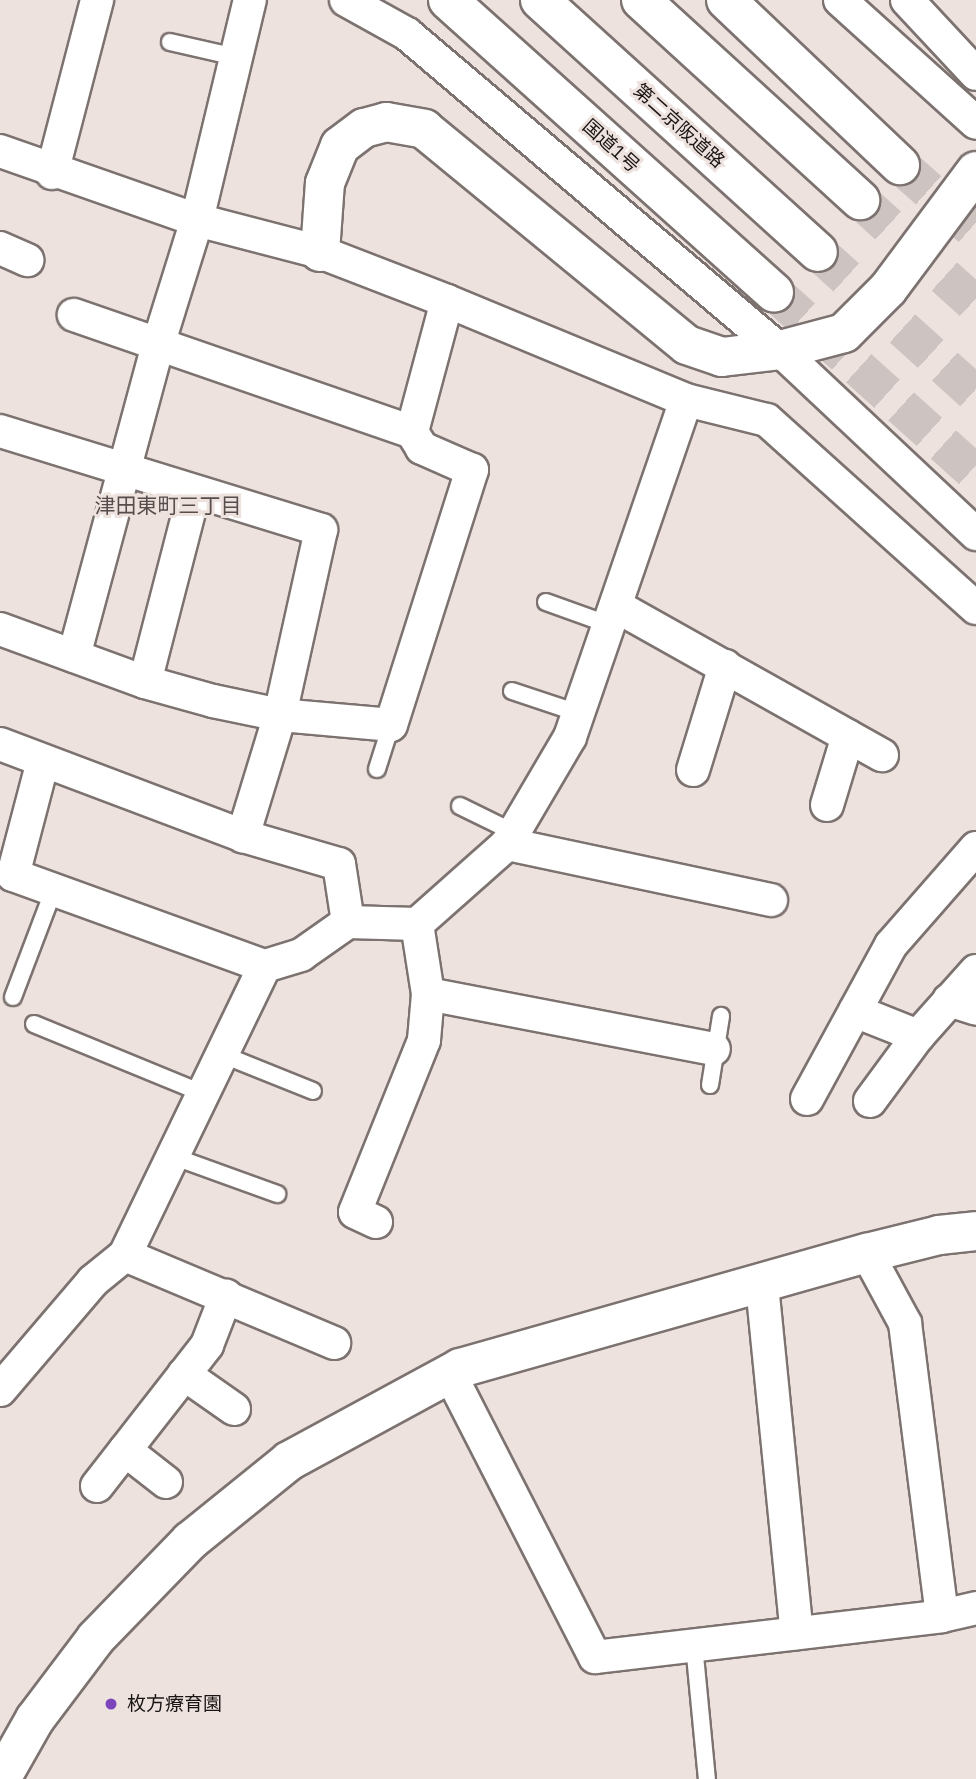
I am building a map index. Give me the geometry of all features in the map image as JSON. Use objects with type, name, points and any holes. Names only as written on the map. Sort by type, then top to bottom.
[{"type":"main road","name":"国道1号","points":[[448,0],[774,292]]},
{"type":"main road","name":"第二京阪道路","points":[[540,0],[818,252]]},
{"type":"main road","points":[[641,0],[860,200]]},
{"type":"main road","points":[[726,0],[900,164]]},
{"type":"main road","points":[[320,252],[325,183],[340,146],[364,128],[386,121],[425,129],[687,345],[722,357],[780,350],[844,333],[888,289],[976,171]]},
{"type":"main road","points":[[1,1779],[35,1719],[96,1638],[190,1541],[289,1461],[450,1374],[867,1253],[939,1235],[976,1231]]},
{"type":"street","points":[[52,173],[97,0]]},
{"type":"street","points":[[74,656],[127,473],[158,345],[197,220],[250,0]]},
{"type":"street","points":[[346,0],[407,34],[780,350],[976,534]]},
{"type":"street","points":[[840,0],[976,123]]},
{"type":"street","points":[[907,0],[976,74]]},
{"type":"street","points":[[1,153],[52,173],[197,220],[320,252],[447,301],[685,400],[766,420],[976,608]]},
{"type":"street","points":[[412,432],[447,301]]},
{"type":"street","points":[[0,629],[145,682],[280,715],[391,725],[472,470],[422,448],[412,432],[74,315]]},
{"type":"street","points":[[43,761],[13,874],[265,966],[301,955],[348,922],[417,923],[511,839],[570,737],[685,400]]},
{"type":"street","points":[[1,437],[321,530],[280,715],[243,836]]},
{"type":"street","points":[[145,682],[194,493]]},
{"type":"street","points":[[613,615],[725,666],[882,755]]},
{"type":"street","points":[[693,770],[725,666]]},
{"type":"street","points":[[827,804],[848,736]]},
{"type":"street","points":[[0,744],[243,836],[339,864],[348,922]]},
{"type":"street","points":[[511,839],[771,900]]},
{"type":"street","points":[[807,1099],[891,945],[976,848]]},
{"type":"street","points":[[376,1222],[355,1212],[424,1040],[428,994],[417,923]]},
{"type":"street","points":[[0,1390],[93,1281],[125,1255],[265,966]]},
{"type":"street","points":[[870,1101],[918,1036],[963,1005],[976,971]]},
{"type":"street","points":[[428,994],[714,1049]]},
{"type":"street","points":[[855,1011],[918,1036]]},
{"type":"street","points":[[867,1253],[905,1323],[942,1616]]},
{"type":"street","points":[[125,1255],[334,1343]]},
{"type":"street","points":[[762,1284],[797,1633]]},
{"type":"street","points":[[97,1486],[207,1345],[226,1296]]},
{"type":"street","points":[[184,1374],[234,1409]]},
{"type":"street","points":[[450,1374],[595,1657],[942,1616],[976,1608]]},
{"type":"street","points":[[125,1450],[166,1482]]},
{"type":"lane","points":[[170,42],[236,57]]},
{"type":"lane","points":[[546,602],[613,615]]},
{"type":"lane","points":[[512,691],[578,713]]},
{"type":"lane","points":[[377,769],[391,725]]},
{"type":"lane","points":[[460,806],[511,839]]},
{"type":"lane","points":[[13,997],[54,889]]},
{"type":"lane","points":[[710,1085],[721,1016]]},
{"type":"lane","points":[[34,1024],[202,1093]]},
{"type":"lane","points":[[221,1054],[313,1091]]},
{"type":"lane","points":[[172,1156],[277,1194]]},
{"type":"lane","points":[[694,1645],[707,1779]]},
{"type":"tunnel","points":[[900,165],[976,232]]},
{"type":"tunnel","points":[[860,200],[976,305]]},
{"type":"tunnel","points":[[818,252],[976,395]]},
{"type":"tunnel","points":[[774,292],[976,474]]},
{"type":"place","name":"枚方療育園","points":[[111,1704]]},
{"type":"district","name":"津田東町三丁目","points":[[168,505]]}]
